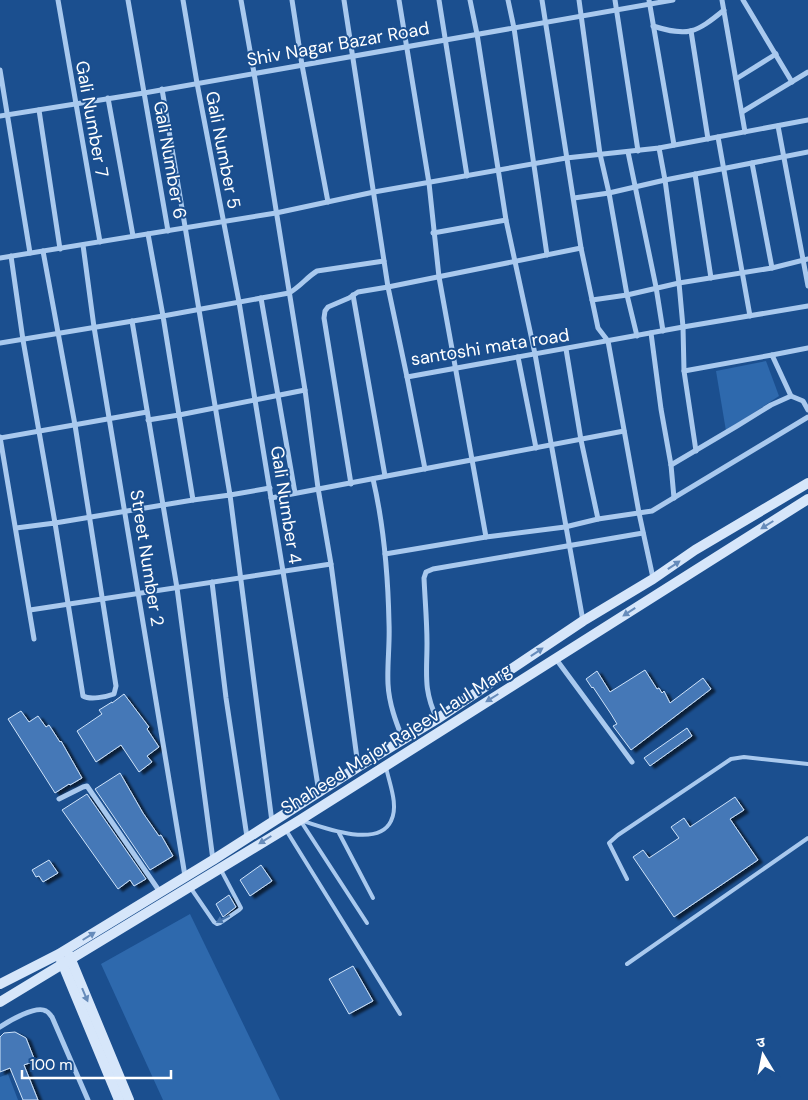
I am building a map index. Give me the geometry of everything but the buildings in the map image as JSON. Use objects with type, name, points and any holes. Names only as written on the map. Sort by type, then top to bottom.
[{"type":"street","name":"Gali Number 7","points":[[58,0],[100,242]]},
{"type":"street","name":"Gali Number 6","points":[[128,0],[168,231]]},
{"type":"street","name":"Gali Number 5","points":[[183,0],[223,222]]},
{"type":"street","points":[[241,0],[305,390],[318,488],[331,564],[358,767]]},
{"type":"street","points":[[292,0],[302,65],[328,202]]},
{"type":"street","name":"santoshi mata road","points":[[344,0],[388,287],[406,377],[808,306]]},
{"type":"street","points":[[399,0],[429,183],[439,277],[486,537]]},
{"type":"street","points":[[439,0],[467,176]]},
{"type":"street","points":[[470,0],[477,34],[497,171],[514,262],[535,354],[583,621]]},
{"type":"street","points":[[508,0],[514,28],[547,255]]},
{"type":"street","points":[[542,0],[581,248],[598,328],[608,341],[639,514],[653,579]]},
{"type":"street","points":[[579,0],[600,154],[609,193],[626,295],[637,336]]},
{"type":"street","points":[[615,0],[638,151]]},
{"type":"street","name":"Shiv Nagar Bazar Road","points":[[0,116],[144,93],[618,10],[650,2],[673,0]]},
{"type":"street","points":[[722,0],[745,132]]},
{"type":"street","points":[[743,0],[792,82]]},
{"type":"street","points":[[650,2],[674,145]]},
{"type":"street","points":[[653,26],[676,32],[691,31],[708,24],[724,10]]},
{"type":"street","points":[[691,31],[708,139]]},
{"type":"street","points":[[736,78],[776,54]]},
{"type":"street","points":[[0,70],[30,253]]},
{"type":"street","points":[[742,112],[808,72]]},
{"type":"street","points":[[162,89],[230,495],[272,822]]},
{"type":"street","points":[[108,98],[133,236]]},
{"type":"street","points":[[39,110],[60,248]]},
{"type":"street","points":[[0,258],[276,214],[374,192],[566,158],[660,148],[808,120]]},
{"type":"street","points":[[778,126],[806,260],[808,286]]},
{"type":"street","points":[[718,137],[750,316]]},
{"type":"street","points":[[660,148],[680,283],[684,371],[696,451]]},
{"type":"street","points":[[628,152],[656,287],[663,331]]},
{"type":"street","points":[[574,198],[609,193],[808,152]]},
{"type":"street","points":[[752,163],[772,268]]},
{"type":"street","points":[[695,174],[711,278]]},
{"type":"street","points":[[433,233],[506,220]]},
{"type":"street","name":"Gali Number 4","points":[[223,222],[239,302],[319,792]]},
{"type":"street","points":[[148,234],[193,500]]},
{"type":"street","name":"Street Number 2","points":[[83,245],[94,326],[185,876]]},
{"type":"street","points":[[351,484],[324,318],[328,307],[353,294],[366,290],[581,248]]},
{"type":"street","points":[[12,256],[23,340],[83,696],[87,698],[110,696],[114,694],[116,686],[75,425],[43,252]]},
{"type":"street","points":[[592,300],[626,295],[656,287],[772,268],[806,260]]},
{"type":"street","points":[[0,343],[289,293],[295,290],[308,276],[317,271],[384,261]]},
{"type":"street","points":[[353,294],[385,476]]},
{"type":"street","points":[[261,298],[295,494]]},
{"type":"street","points":[[132,321],[177,588],[212,860]]},
{"type":"street","points":[[651,333],[661,409],[671,464],[674,498]]},
{"type":"street","points":[[684,371],[808,348]]},
{"type":"street","points":[[566,349],[581,440],[598,519]]},
{"type":"street","points":[[772,355],[791,396],[803,402],[808,410]]},
{"type":"street","points":[[518,357],[536,448]]},
{"type":"street","points":[[406,377],[425,469]]},
{"type":"street","points":[[148,420],[305,390]]},
{"type":"street","points":[[671,464],[696,451],[771,405],[791,396]]},
{"type":"street","points":[[34,639],[0,438],[147,412]]},
{"type":"street","points":[[385,554],[486,537],[565,527],[598,519],[652,511],[808,416]]},
{"type":"street","points":[[271,498],[624,432]]},
{"type":"street","points":[[373,479],[385,554],[389,626],[388,686],[393,713],[403,741]]},
{"type":"street","name":"Shaheed Major Rajeev Laul Marg","points":[[0,984],[63,952],[212,860],[358,767],[403,741],[583,621],[808,483]]},
{"type":"street","points":[[16,528],[270,488]]},
{"type":"street","name":"Shaheed Major Rajeev Laul Marg","points":[[0,1002],[300,820],[808,499]]},
{"type":"street","points":[[437,719],[430,704],[427,690],[424,578],[426,572],[643,534]]},
{"type":"street","points":[[30,610],[331,564]]},
{"type":"street","points":[[212,582],[226,698],[247,837]]},
{"type":"street","points":[[555,658],[632,762]]},
{"type":"street","points":[[59,800],[87,786],[160,892]]},
{"type":"street","points":[[63,952],[119,1100]]},
{"type":"street","points":[[67,963],[129,1100]]},
{"type":"street","points":[[0,1027],[31,1011],[39,1009],[46,1011],[52,1017],[88,1100]]},
{"type":"lane","points":[[627,879],[609,843],[731,759],[744,757],[808,764]]},
{"type":"lane","points":[[300,820],[339,833],[375,833],[386,828],[392,820],[393,796],[385,765]]},
{"type":"lane","points":[[300,820],[367,923]]},
{"type":"lane","points":[[285,828],[400,1014]]},
{"type":"lane","points":[[339,833],[373,898]]},
{"type":"lane","points":[[627,964],[808,838]]},
{"type":"lane","points":[[190,887],[214,922],[220,923],[240,908],[220,868]]},
{"type":"shaded area","points":[[766,361],[779,396],[726,431],[716,371]]},
{"type":"shaded area","points":[[190,914],[280,1100],[163,1100],[101,964]]},
{"type":"shaded area","points":[[8,1074],[18,1100],[0,1100],[0,1077]]}]
